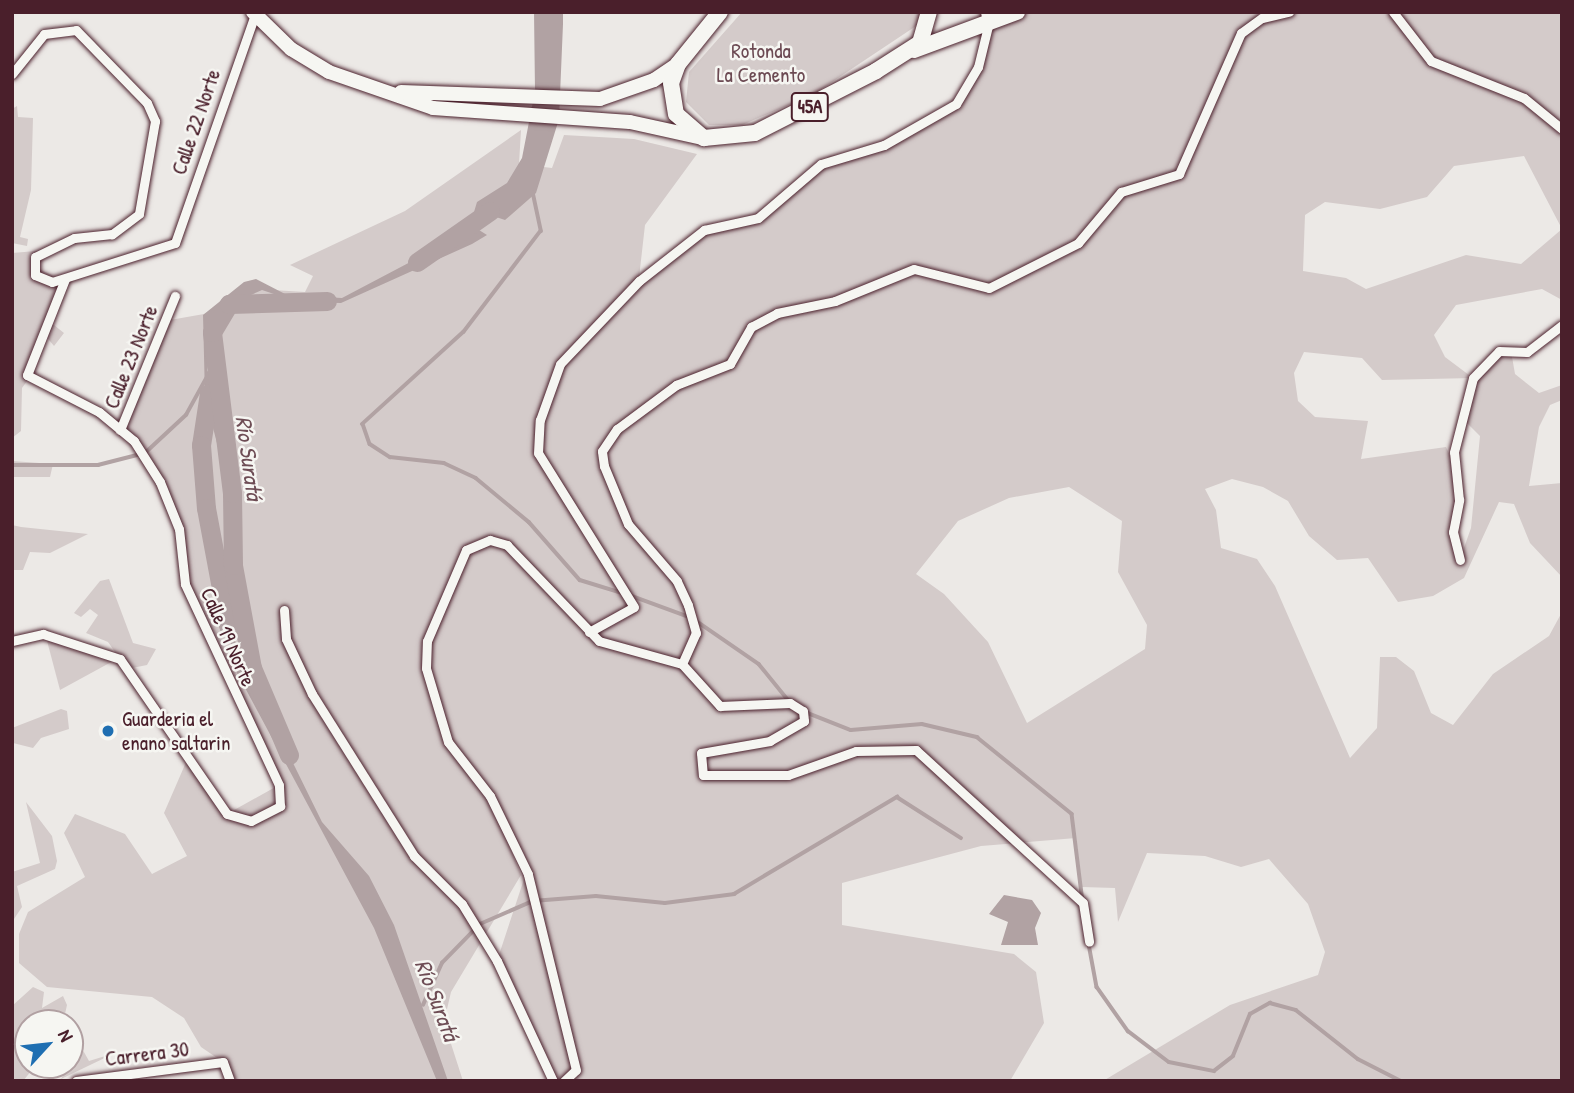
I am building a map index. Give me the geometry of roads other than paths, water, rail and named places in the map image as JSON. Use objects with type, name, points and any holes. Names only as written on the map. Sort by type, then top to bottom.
[{"type":"highway","points":[[909,53],[924,37],[929,12]]},
{"type":"highway","name":"45A","points":[[718,13],[678,64],[672,104],[682,123],[704,138],[781,122],[909,53],[986,19],[1017,12]]},
{"type":"main road","name":"45A","points":[[254,14],[329,72],[401,92],[433,108],[520,118],[643,124],[704,138]]},
{"type":"main road","name":"45A","points":[[401,92],[570,101],[628,92],[678,64]]},
{"type":"street","points":[[682,664],[695,639],[692,618],[677,581],[621,511],[604,466],[611,436],[676,385],[730,364],[751,327],[777,313],[835,301],[915,269],[989,288],[1077,243],[1121,192],[1180,174],[1241,33],[1262,18],[1289,12]]},
{"type":"street","points":[[1393,12],[1431,61],[1524,98],[1562,130]]},
{"type":"street","name":"Calle 22 Norte","points":[[65,279],[175,243],[254,14]]},
{"type":"street","points":[[589,632],[629,613],[630,595],[590,544],[538,453],[540,419],[559,364],[639,281],[704,230],[758,218],[821,163],[884,145],[956,104],[978,67],[986,19]]},
{"type":"street","points":[[12,74],[44,34],[76,30],[152,111],[139,214],[112,234],[74,238],[35,257],[41,281],[65,279]]},
{"type":"street","name":"Calle 19 Norte","points":[[12,641],[43,634],[120,659],[227,814],[242,821],[262,819],[280,806],[279,785],[185,584],[179,529],[147,461],[134,441],[120,430],[78,400],[27,375],[65,279]]},
{"type":"street","name":"Calle 23 Norte","points":[[120,430],[175,296]]},
{"type":"street","points":[[1460,560],[1453,532],[1459,500],[1454,452],[1473,378],[1499,351],[1527,352],[1562,324]]},
{"type":"street","points":[[579,1081],[528,874],[490,796],[443,732],[425,653],[459,561],[466,550],[490,540],[517,553],[599,641],[682,664],[720,706],[790,703],[803,711],[804,721],[770,741],[701,752],[703,775],[788,775],[856,751],[916,750],[1084,906],[1090,942]]},
{"type":"street","points":[[284,610],[286,639],[312,694],[414,856],[462,904],[497,961],[553,1081]]},
{"type":"street","name":"Carrera 30","points":[[76,1081],[223,1062],[230,1081]]},
{"type":"street","points":[[564,1081],[576,1070]]},
{"type":"waterway","points":[[533,192],[541,231],[464,332],[363,424],[370,444],[390,457],[444,463],[476,478],[529,522],[580,580],[622,593]]},
{"type":"waterway","name":"Río Suratá","points":[[417,262],[490,211]]},
{"type":"waterway","name":"Río Suratá","points":[[289,755],[252,668],[233,565],[232,493],[212,332],[229,304],[327,301]]},
{"type":"waterway","points":[[12,465],[98,465],[145,453],[186,415],[214,364]]},
{"type":"waterway","points":[[209,393],[201,445],[206,508],[228,625]]},
{"type":"waterway","points":[[629,595],[692,618],[759,664],[789,701]]},
{"type":"waterway","points":[[805,712],[851,730],[922,724],[977,737],[1072,814],[1083,902]]},
{"type":"waterway","points":[[423,1005],[442,963],[480,924],[533,901],[596,896],[665,903],[734,894],[897,797],[961,838]]},
{"type":"waterway","points":[[1089,944],[1097,987],[1128,1031],[1169,1062],[1214,1071],[1233,1056],[1250,1014],[1270,1003],[1296,1010],[1358,1059],[1401,1081]]},
{"type":"place","name":"Guarderia el enano saltarin","points":[[108,731]]},
{"type":"park label","name":"Rotonda La Cemento","points":[[761,63]]}]
